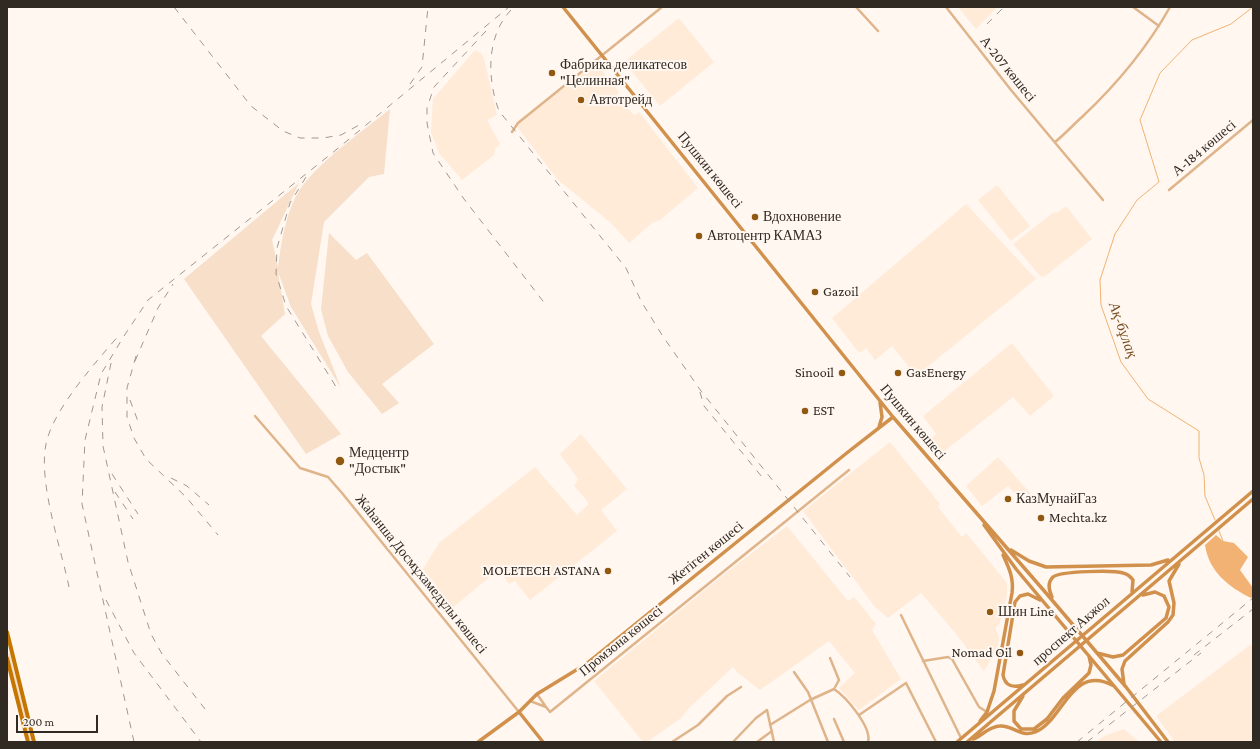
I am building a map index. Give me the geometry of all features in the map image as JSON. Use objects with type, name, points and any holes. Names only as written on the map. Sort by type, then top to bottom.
[{"type":"main road","name":"Пушкин көшесі","points":[[563,7],[893,418],[976,514]]},
{"type":"main road","points":[[878,428],[882,417],[879,399]]},
{"type":"main road","name":"Жетіген көшесі","points":[[478,742],[519,712],[537,694],[586,664],[878,428],[893,418]]},
{"type":"main road","name":"проспект Акжол","points":[[958,742],[1179,552],[1253,491]]},
{"type":"main road","name":"проспект Акжол","points":[[968,741],[1253,499]]},
{"type":"main road","points":[[976,514],[1054,601],[1125,686],[1168,742]]},
{"type":"main road","points":[[976,514],[1001,550],[1044,603],[1118,689],[1161,742]]},
{"type":"main road","points":[[1006,547],[1029,561],[1046,567],[1151,565],[1168,560],[1179,552]]},
{"type":"main road","points":[[974,728],[987,712],[994,691],[1012,588],[1010,568],[1001,550]]},
{"type":"main road","points":[[1125,686],[1122,669],[1125,661],[1172,617],[1174,603],[1168,581],[1182,560]]},
{"type":"main road","points":[[1054,601],[1048,585],[1054,576],[1058,574],[1124,573],[1133,580],[1132,592]]},
{"type":"main road","points":[[1097,654],[1113,657],[1123,655],[1166,618],[1169,607],[1166,599],[1161,594],[1151,592],[1137,599]]},
{"type":"main road","points":[[1025,684],[1014,687],[1009,686],[1003,675],[1015,602],[1020,596],[1032,594],[1044,603]]},
{"type":"main road","points":[[7,632],[9,646],[34,742]]},
{"type":"main road","points":[[1024,695],[1014,711],[1014,721],[1021,729],[1031,730],[1042,724],[1063,698],[1089,673],[1091,665],[1089,655]]},
{"type":"main road","points":[[7,658],[28,742]]},
{"type":"main road","points":[[968,741],[994,727],[1000,726],[1025,734],[1036,732],[1048,722],[1066,699],[1085,683],[1091,680],[1098,679],[1118,689]]},
{"type":"main road","name":"Жаһанша Досмұхамедұлы көшесі","points":[[519,712],[543,742]]},
{"type":"street","points":[[512,132],[518,123],[662,7]]},
{"type":"street","points":[[856,7],[878,31]]},
{"type":"street","name":"А-207 көшесі","points":[[946,7],[1011,90],[1104,200]]},
{"type":"street","points":[[1133,7],[1158,26]]},
{"type":"street","points":[[1055,142],[1116,82],[1158,26],[1170,7]]},
{"type":"street","name":"А-184 көшесі","points":[[1169,190],[1253,120]]},
{"type":"street","name":"Жаһанша Досмұхамедұлы көшесі","points":[[255,416],[300,468],[328,477],[519,712]]},
{"type":"street","name":"Промзона көшесі","points":[[546,708],[550,712],[848,470]]},
{"type":"street","points":[[901,615],[961,739]]},
{"type":"street","points":[[923,661],[948,657],[952,659],[979,707],[987,712]]},
{"type":"street","points":[[770,725],[810,700],[834,689],[839,680],[830,658]]},
{"type":"street","points":[[794,672],[808,692],[828,742]]},
{"type":"street","points":[[859,715],[906,683],[936,742]]},
{"type":"street","points":[[672,742],[698,726],[727,696],[741,687]]},
{"type":"street","points":[[834,689],[859,715],[868,737],[868,742]]},
{"type":"street","points":[[537,694],[546,708]]},
{"type":"street","points":[[530,701],[546,708]]},
{"type":"street","points":[[733,742],[756,718],[767,710],[774,742]]},
{"type":"street","points":[[834,719],[844,742]]},
{"type":"street","points":[[757,742],[772,731]]},
{"type":"shaded area","points":[[958,7],[997,7],[976,29]]},
{"type":"shaded area","points":[[679,18],[714,62],[660,106],[624,62]]},
{"type":"shaded area","points":[[475,50],[481,53],[484,58],[497,115],[487,120],[500,144],[495,149],[494,155],[462,180],[439,153],[431,132],[433,99]]},
{"type":"shaded area","points":[[596,63],[619,92],[617,97],[634,115],[639,112],[698,188],[660,220],[652,223],[629,243],[611,223],[558,180],[518,128],[519,123]]},
{"type":"shaded area","points":[[390,109],[384,174],[369,177],[324,222],[311,304],[319,332],[341,388],[291,307],[278,272],[285,314],[261,336],[341,434],[306,454],[184,279],[299,183],[272,240],[278,267],[286,222],[292,204],[304,184],[326,161]]},
{"type":"shaded area","points":[[997,185],[1030,226],[1011,241],[978,200]]},
{"type":"shaded area","points":[[966,204],[1036,279],[916,376],[892,346],[875,360],[866,348],[859,353],[832,318]]},
{"type":"shaded area","points":[[1066,206],[1092,239],[1044,277],[1040,276],[1013,244],[1054,212],[1057,213]]},
{"type":"shaded area","points":[[329,233],[356,260],[367,253],[434,344],[382,384],[399,403],[382,414],[348,372],[328,336],[321,309]]},
{"type":"shaded area","points":[[1012,343],[1054,396],[1030,416],[1013,397],[942,453],[930,440],[936,434],[923,416]]},
{"type":"shaded area","points":[[581,434],[627,489],[601,510],[617,531],[530,600],[515,581],[509,584],[499,569],[450,610],[433,590],[437,586],[423,569],[439,543],[535,467],[577,515],[588,505],[588,502],[574,486],[578,479],[560,454]]},
{"type":"shaded area","points":[[890,442],[940,504],[938,507],[962,537],[966,533],[1007,583],[1007,595],[999,625],[995,628],[999,637],[998,646],[984,671],[957,635],[921,593],[888,618],[875,607],[803,511]]},
{"type":"shaded area","points":[[998,457],[1031,494],[1022,502],[1008,486],[982,506],[966,486]]},
{"type":"shaded area","points":[[787,526],[848,601],[854,597],[876,624],[872,630],[901,679],[859,710],[839,688],[855,673],[829,641],[760,690],[737,672],[733,667],[688,709],[681,718],[647,742],[643,742],[594,681],[723,575]]},
{"type":"shaded area","points":[[1216,535],[1223,541],[1234,543],[1248,557],[1240,570],[1253,588],[1253,596],[1251,598],[1235,589],[1221,578],[1211,563],[1207,555],[1205,545]]},
{"type":"shaded area","points":[[1250,645],[1253,647],[1253,742],[1175,742],[1156,716]]},
{"type":"shaded area","points":[[10,653],[32,742],[29,742],[8,654]]},
{"type":"shaded area","points":[[1124,729],[1139,742],[1096,742],[1104,736]]},
{"type":"waterway","name":"Ақ-бұлақ","points":[[1215,520],[1205,496],[1204,475],[1199,458],[1199,431],[1148,399],[1121,362],[1101,305],[1100,280],[1115,234],[1137,200],[1159,182],[1140,120],[1160,73],[1192,40],[1231,24],[1253,7]]},
{"type":"waterway","name":"Ақ-бұлақ","points":[[1219,531],[1223,541]]},
{"type":"railway","points":[[174,7],[251,106],[283,131],[300,138],[323,138],[341,135],[361,124]]},
{"type":"railway","points":[[410,84],[422,67],[428,7]]},
{"type":"railway","points":[[134,742],[82,504],[85,440],[101,374],[148,300],[331,154],[509,7]]},
{"type":"railway","points":[[987,24],[1004,7]]},
{"type":"railway","points":[[511,10],[503,20],[497,32],[491,58],[492,85],[499,111],[626,268],[641,301],[662,335],[701,391],[850,577]]},
{"type":"railway","points":[[486,31],[434,87],[427,108],[427,123],[433,153],[464,199],[546,305]]},
{"type":"railway","points":[[306,177],[290,203],[277,248],[276,274],[286,306],[338,390]]},
{"type":"railway","points":[[135,361],[158,308],[173,284]]},
{"type":"railway","points":[[69,587],[48,496],[44,459],[46,444],[50,430],[66,401],[88,371],[120,334]]},
{"type":"railway","points":[[136,356],[127,388],[127,417],[134,438],[146,459],[186,497],[218,535]]},
{"type":"railway","points":[[111,363],[102,407],[103,446],[128,562],[151,634],[162,654],[205,709]]},
{"type":"railway","points":[[700,392],[704,406],[762,477]]},
{"type":"railway","points":[[130,400],[139,424]]},
{"type":"railway","points":[[112,474],[138,514]]},
{"type":"railway","points":[[171,478],[187,486],[209,505]]},
{"type":"railway","points":[[115,492],[133,519]]},
{"type":"railway","points":[[1077,742],[1253,598]]},
{"type":"railway","points":[[106,600],[134,653],[201,742]]},
{"type":"railway","points":[[1194,655],[1253,609]]},
{"type":"railway","points":[[1087,742],[1201,653]]},
{"type":"place","name":"Фабрика деликатесов \"Целинная\"","points":[[552,73]]},
{"type":"place","name":"Автотрейд","points":[[581,100]]},
{"type":"place","name":"Вдохновение","points":[[755,217]]},
{"type":"place","name":"Автоцентр КАМАЗ","points":[[699,236]]},
{"type":"place","name":"Gazoil","points":[[815,292]]},
{"type":"place","name":"Sinooil","points":[[842,373]]},
{"type":"place","name":"GasEnergy","points":[[898,373]]},
{"type":"place","name":"EST","points":[[805,411]]},
{"type":"place","name":"Медцентр \"Достык\"","points":[[340,461]]},
{"type":"place","name":"КазМунайГаз","points":[[1008,499]]},
{"type":"place","name":"Mechta.kz","points":[[1041,518]]},
{"type":"place","name":"MOLETECH ASTANA","points":[[608,571]]},
{"type":"place","name":"Шин Line","points":[[990,612]]},
{"type":"place","name":"Nomad Oil","points":[[1020,653]]}]
